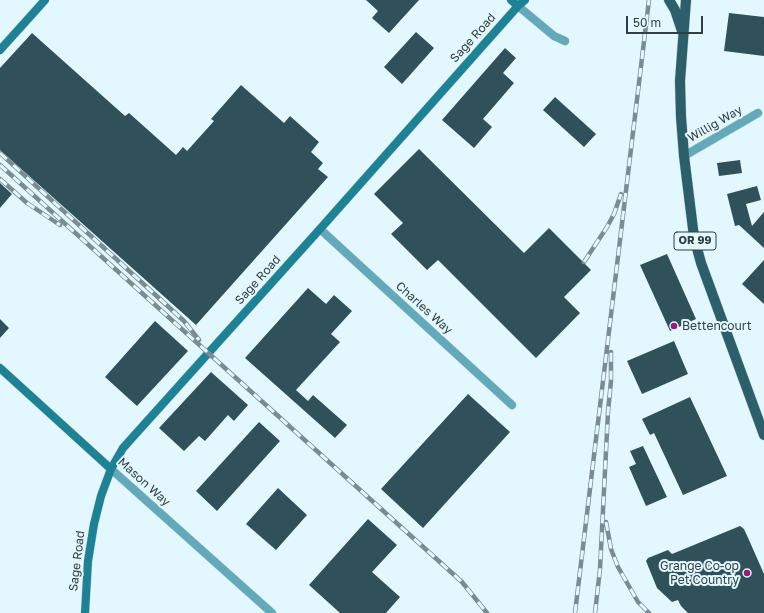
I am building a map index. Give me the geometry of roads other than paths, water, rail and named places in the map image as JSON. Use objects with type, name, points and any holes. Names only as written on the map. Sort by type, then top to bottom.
[{"type":"main road","points":[[0,50],[45,0]]},
{"type":"main road","points":[[511,0],[518,6]]},
{"type":"main road","name":"Sage Road","points":[[85,613],[88,561],[94,524],[101,496],[111,468],[119,454],[128,442],[525,0]]},
{"type":"main road","points":[[670,0],[684,36]]},
{"type":"main road","name":"OR 99","points":[[686,0],[680,81],[684,156],[694,237],[701,263],[764,435]]},
{"type":"main road","name":"Mason Way","points":[[0,368],[111,468]]},
{"type":"street","points":[[518,6],[554,36],[565,41]]},
{"type":"street","name":"Willig Way","points":[[684,156],[758,113]]},
{"type":"street","name":"Charles Way","points":[[320,229],[512,405]]},
{"type":"street","name":"Mason Way","points":[[111,468],[272,613]]},
{"type":"railway","points":[[575,613],[649,0]]},
{"type":"railway","points":[[0,153],[184,321],[199,340]]},
{"type":"railway","points":[[0,165],[462,582],[487,613]]},
{"type":"railway","points":[[0,179],[27,203],[60,225]]},
{"type":"railway","points":[[584,262],[607,227],[614,214],[621,194]]},
{"type":"railway","points":[[595,613],[600,569],[611,381],[611,352]]},
{"type":"railway","points":[[606,522],[611,549],[618,567],[638,602],[649,613]]},
{"type":"place","name":"Bettencourt","points":[[674,326]]},
{"type":"place","name":"Grange Co-op Pet Country","points":[[747,573]]}]
